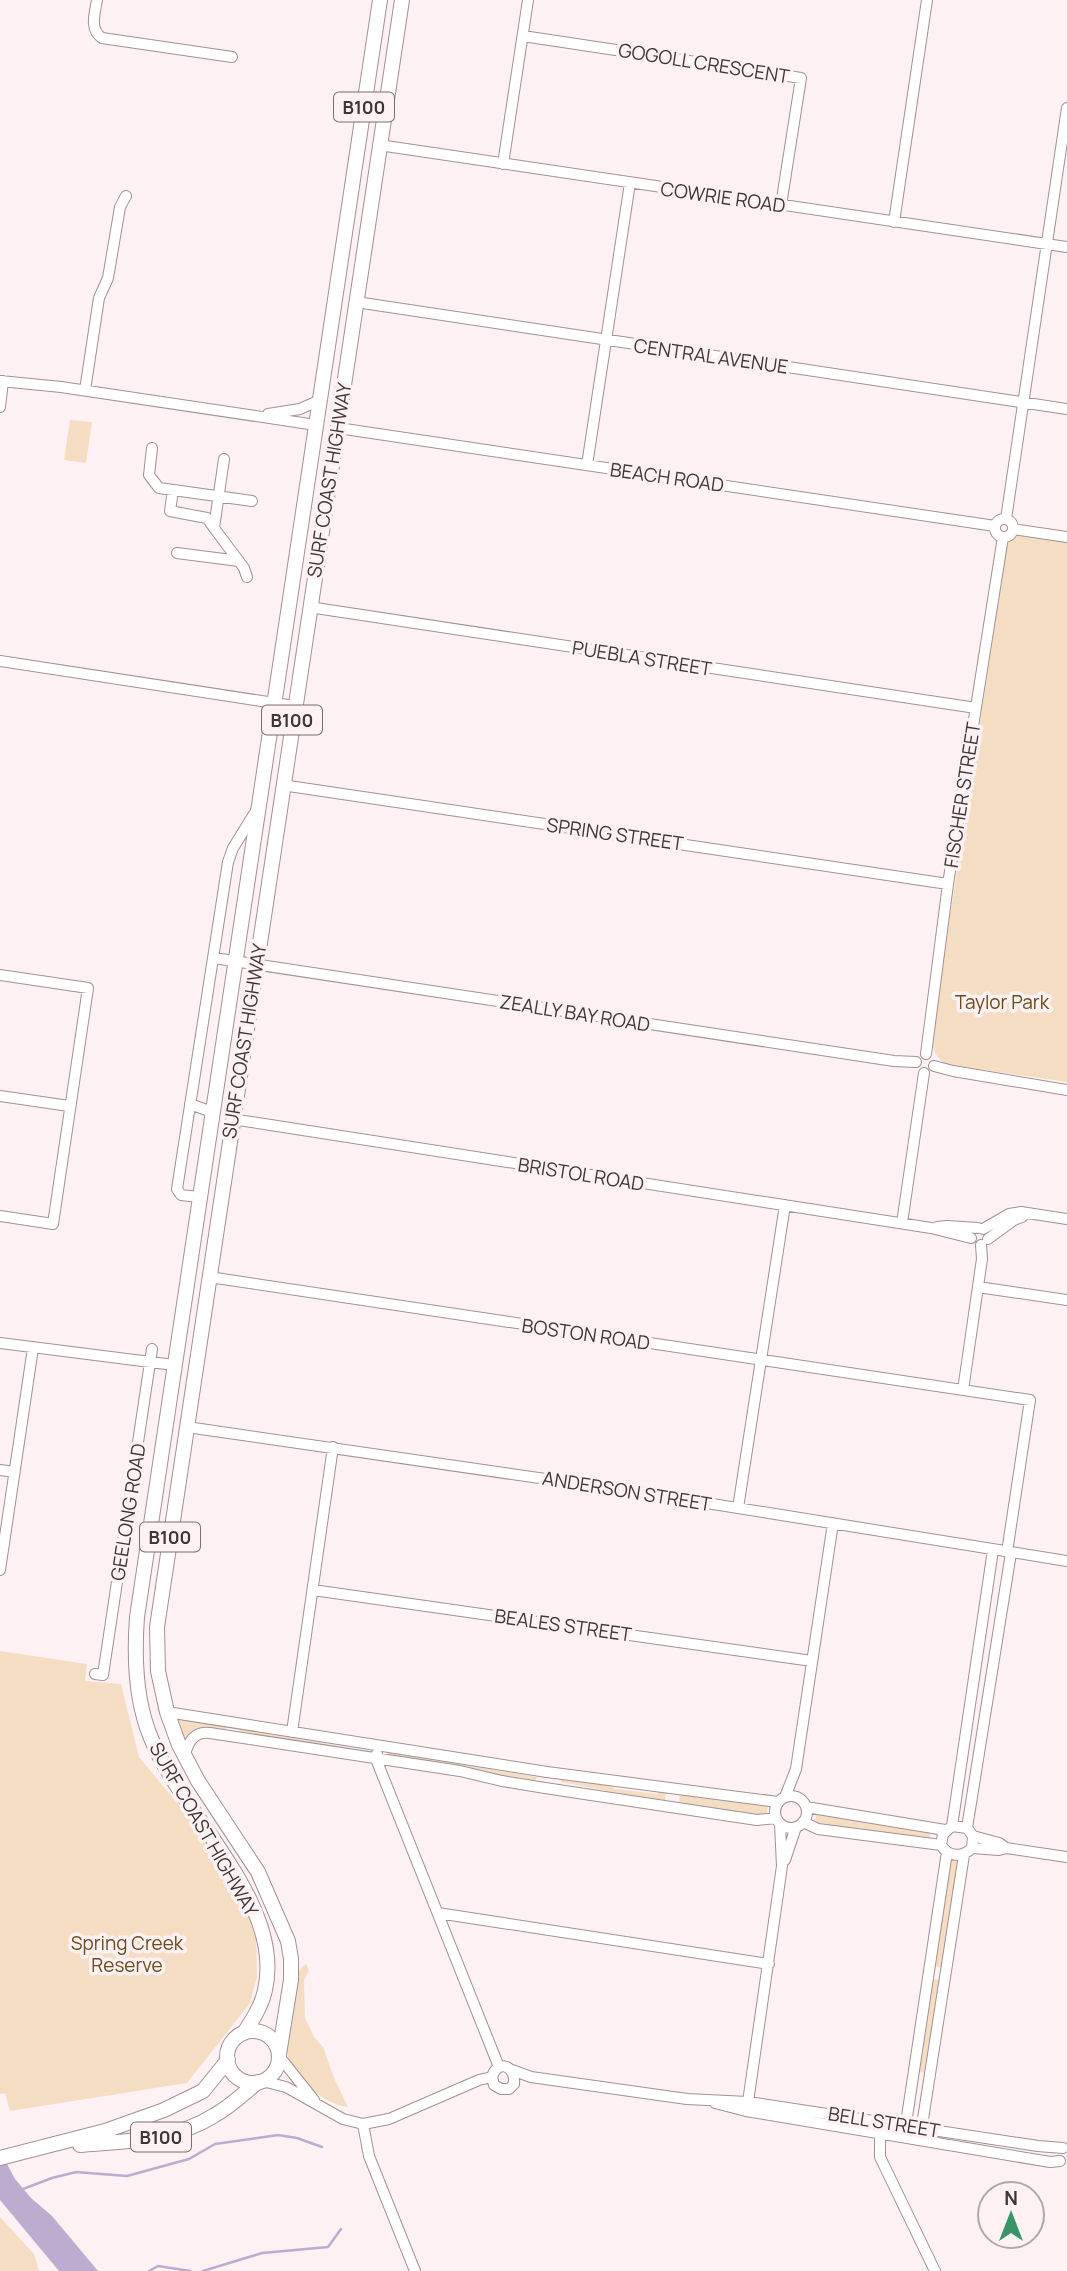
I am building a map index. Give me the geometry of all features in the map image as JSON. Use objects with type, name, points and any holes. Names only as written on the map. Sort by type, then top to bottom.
[{"type":"main road","name":"SURF COAST HIGHWAY","points":[[244,2032],[257,2012],[266,1986],[264,1935],[244,1888],[165,1768],[144,1718],[136,1676],[135,1646],[165,1425],[380,0]]},
{"type":"main road","name":"SURF COAST HIGHWAY","points":[[279,2055],[291,1980],[288,1941],[258,1872],[184,1757],[167,1712],[158,1671],[157,1627],[402,0]]},
{"type":"main road","points":[[316,425],[338,428]]},
{"type":"main road","points":[[212,1112],[232,1119]]},
{"type":"main road","points":[[174,1365],[196,1366]]},
{"type":"main road","points":[[165,1425],[187,1427]]},
{"type":"main road","points":[[244,2032],[267,2035],[277,2046],[279,2055]]},
{"type":"main road","name":"B100","points":[[5,2157],[117,2128],[190,2099],[207,2087],[228,2060],[232,2043],[244,2032]]},
{"type":"main road","name":"B100","points":[[49,2147],[137,2141],[186,2130],[219,2113],[274,2072],[279,2055]]},
{"type":"main road","points":[[228,2060],[238,2077],[260,2081]]},
{"type":"street","points":[[97,0],[94,25],[102,38],[232,57]]},
{"type":"street","points":[[503,164],[528,0]]},
{"type":"street","points":[[894,222],[927,0]]},
{"type":"street","name":"GOGOLL CRESCENT","points":[[523,36],[801,78],[781,205]]},
{"type":"street","points":[[1006,519],[1067,108]]},
{"type":"street","name":"COWRIE ROAD","points":[[379,145],[1067,247]]},
{"type":"street","points":[[587,466],[629,183]]},
{"type":"street","points":[[85,390],[99,298],[108,278],[120,207],[126,196]]},
{"type":"street","name":"CENTRAL AVENUE","points":[[356,302],[1067,409]]},
{"type":"street","points":[[0,407],[2,381],[85,390],[316,425]]},
{"type":"street","points":[[241,415],[284,412],[310,406],[320,400]]},
{"type":"street","name":"BEACH ROAD","points":[[338,428],[996,526]]},
{"type":"street","points":[[152,448],[149,475],[159,488],[252,501]]},
{"type":"street","points":[[214,528],[224,459]]},
{"type":"street","points":[[173,490],[170,511],[206,518],[239,561],[247,577]]},
{"type":"street","points":[[1006,519],[1012,522],[1013,529],[1010,535],[1003,537],[997,533],[996,526],[999,520],[1006,519]]},
{"type":"street","points":[[1013,529],[1067,537]]},
{"type":"street","name":"FISCHER STREET","points":[[926,1054],[948,884],[1003,537]]},
{"type":"street","points":[[177,553],[239,561]]},
{"type":"street","name":"PUEBLA STREET","points":[[309,607],[976,708]]},
{"type":"street","points":[[0,661],[294,706]]},
{"type":"street","name":"SPRING STREET","points":[[282,785],[948,884]]},
{"type":"street","points":[[199,1198],[181,1195],[177,1189],[190,1104],[228,862],[233,848],[259,806]]},
{"type":"street","points":[[214,958],[235,961]]},
{"type":"street","name":"ZEALLY BAY ROAD","points":[[235,961],[894,1061],[916,1062]]},
{"type":"street","points":[[0,975],[88,988],[52,1224],[0,1216]]},
{"type":"street","points":[[902,1223],[929,1069],[933,1059],[926,1054],[918,1057],[917,1068],[929,1069],[953,1071],[1067,1090]]},
{"type":"street","points":[[0,1096],[69,1106]]},
{"type":"street","points":[[190,1104],[212,1112]]},
{"type":"street","name":"BRISTOL ROAD","points":[[232,1119],[980,1236]]},
{"type":"street","points":[[738,1508],[785,1205]]},
{"type":"street","points":[[963,1390],[982,1253],[980,1236],[1023,1216],[1067,1219]]},
{"type":"street","name":"BOSTON ROAD","points":[[209,1277],[1030,1401],[1009,1552]]},
{"type":"street","points":[[978,1287],[1067,1300]]},
{"type":"street","points":[[0,1343],[174,1365]]},
{"type":"street","points":[[0,1570],[33,1348]]},
{"type":"street","name":"GEELONG ROAD","points":[[103,1675],[152,1349]]},
{"type":"street","name":"ANDERSON STREET","points":[[187,1427],[833,1522],[1067,1561]]},
{"type":"street","points":[[292,1732],[333,1447]]},
{"type":"street","points":[[0,1470],[14,1472]]},
{"type":"street","points":[[747,2106],[782,1866],[775,1810],[796,1769],[833,1522]]},
{"type":"street","points":[[905,2131],[944,1849],[993,1549]]},
{"type":"street","points":[[920,2140],[968,1852],[1009,1552]]},
{"type":"street","name":"BEALES STREET","points":[[313,1590],[812,1661]]},
{"type":"street","points":[[984,1604],[1002,1607]]},
{"type":"street","points":[[971,1690],[990,1694]]},
{"type":"street","points":[[167,1712],[547,1772],[782,1800],[795,1797],[803,1803],[970,1832],[1006,1848]]},
{"type":"street","points":[[233,1723],[233,1736]]},
{"type":"street","points":[[184,1757],[188,1745],[203,1732],[460,1771],[545,1788],[778,1821],[788,1828],[800,1825],[968,1852],[1006,1848],[1067,1857]]},
{"type":"street","points":[[378,1746],[376,1759],[438,1913],[495,2072],[494,2085],[505,2089],[531,2077]]},
{"type":"street","points":[[782,1866],[800,1825],[806,1818],[796,1769]]},
{"type":"street","points":[[545,1788],[547,1772]]},
{"type":"street","points":[[672,1807],[675,1788]]},
{"type":"street","points":[[438,1913],[769,1964]]},
{"type":"street","points":[[928,1973],[946,1976]]},
{"type":"street","points":[[279,2055],[308,2093],[325,2110]]},
{"type":"street","name":"BELL STREET","points":[[495,2072],[508,2067],[531,2077],[706,2100],[905,2131],[920,2140],[1063,2164]]},
{"type":"street","points":[[512,2070],[515,2079],[512,2087]]},
{"type":"street","points":[[260,2081],[286,2087],[343,2119],[363,2124],[389,2119],[495,2072]]},
{"type":"street","points":[[912,2080],[930,2083]]},
{"type":"street","name":"BELL STREET","points":[[747,2106],[880,2133],[922,2128],[1048,2147],[1065,2146]]},
{"type":"street","points":[[363,2124],[364,2139],[376,2176],[415,2271]]},
{"type":"street","points":[[880,2133],[880,2157],[935,2271]]},
{"type":"street","points":[[1063,2164],[1059,2154],[1065,2146]]},
{"type":"green space","points":[[70,420],[92,422],[86,463],[64,460]]},
{"type":"green space","name":"Taylor Park","points":[[1018,533],[1067,541],[1067,1082],[946,1064],[936,1055],[932,1043],[1008,540]]},
{"type":"green space","name":"Spring Creek Reserve","points":[[0,1651],[87,1664],[85,1681],[121,1684],[139,1757],[187,1815],[239,1891],[256,1934],[257,1977],[250,2003],[187,2083],[10,2111],[5,2093],[0,2094]]},
{"type":"green space","points":[[177,1719],[226,1725],[225,1731],[197,1729],[184,1739]]},
{"type":"green space","points":[[240,1727],[369,1752],[369,1755],[239,1734]]},
{"type":"green space","points":[[388,1752],[536,1777],[536,1782],[389,1757]]},
{"type":"green space","points":[[562,1778],[610,1784],[615,1789],[658,1794],[658,1789],[666,1791],[665,1802],[561,1782]]},
{"type":"green space","points":[[680,1792],[768,1806],[766,1817],[679,1803]]},
{"type":"green space","points":[[816,1813],[931,1831],[929,1840],[815,1823]]},
{"type":"green space","points":[[950,1859],[959,1860],[943,1968],[935,1966]]},
{"type":"green space","points":[[306,1964],[309,1971],[304,1980],[305,2018],[314,2037],[323,2047],[348,2107],[328,2101],[301,2080],[287,2052],[288,2025],[296,1979]]},
{"type":"green space","points":[[933,1979],[942,1980],[928,2073],[918,2072]]},
{"type":"green space","points":[[0,2217],[34,2254],[39,2271],[0,2271]]},
{"type":"shaded area","points":[[0,2151],[15,2179],[31,2198],[52,2216],[98,2271],[59,2271],[0,2200]]},
{"type":"waterway","points":[[23,2189],[76,2172],[127,2176],[189,2159],[215,2144],[278,2135],[297,2138],[322,2147]]},
{"type":"waterway","points":[[203,2271],[262,2253],[328,2247],[341,2229]]},
{"type":"waterway","points":[[149,2271],[158,2266],[190,2271]]}]
